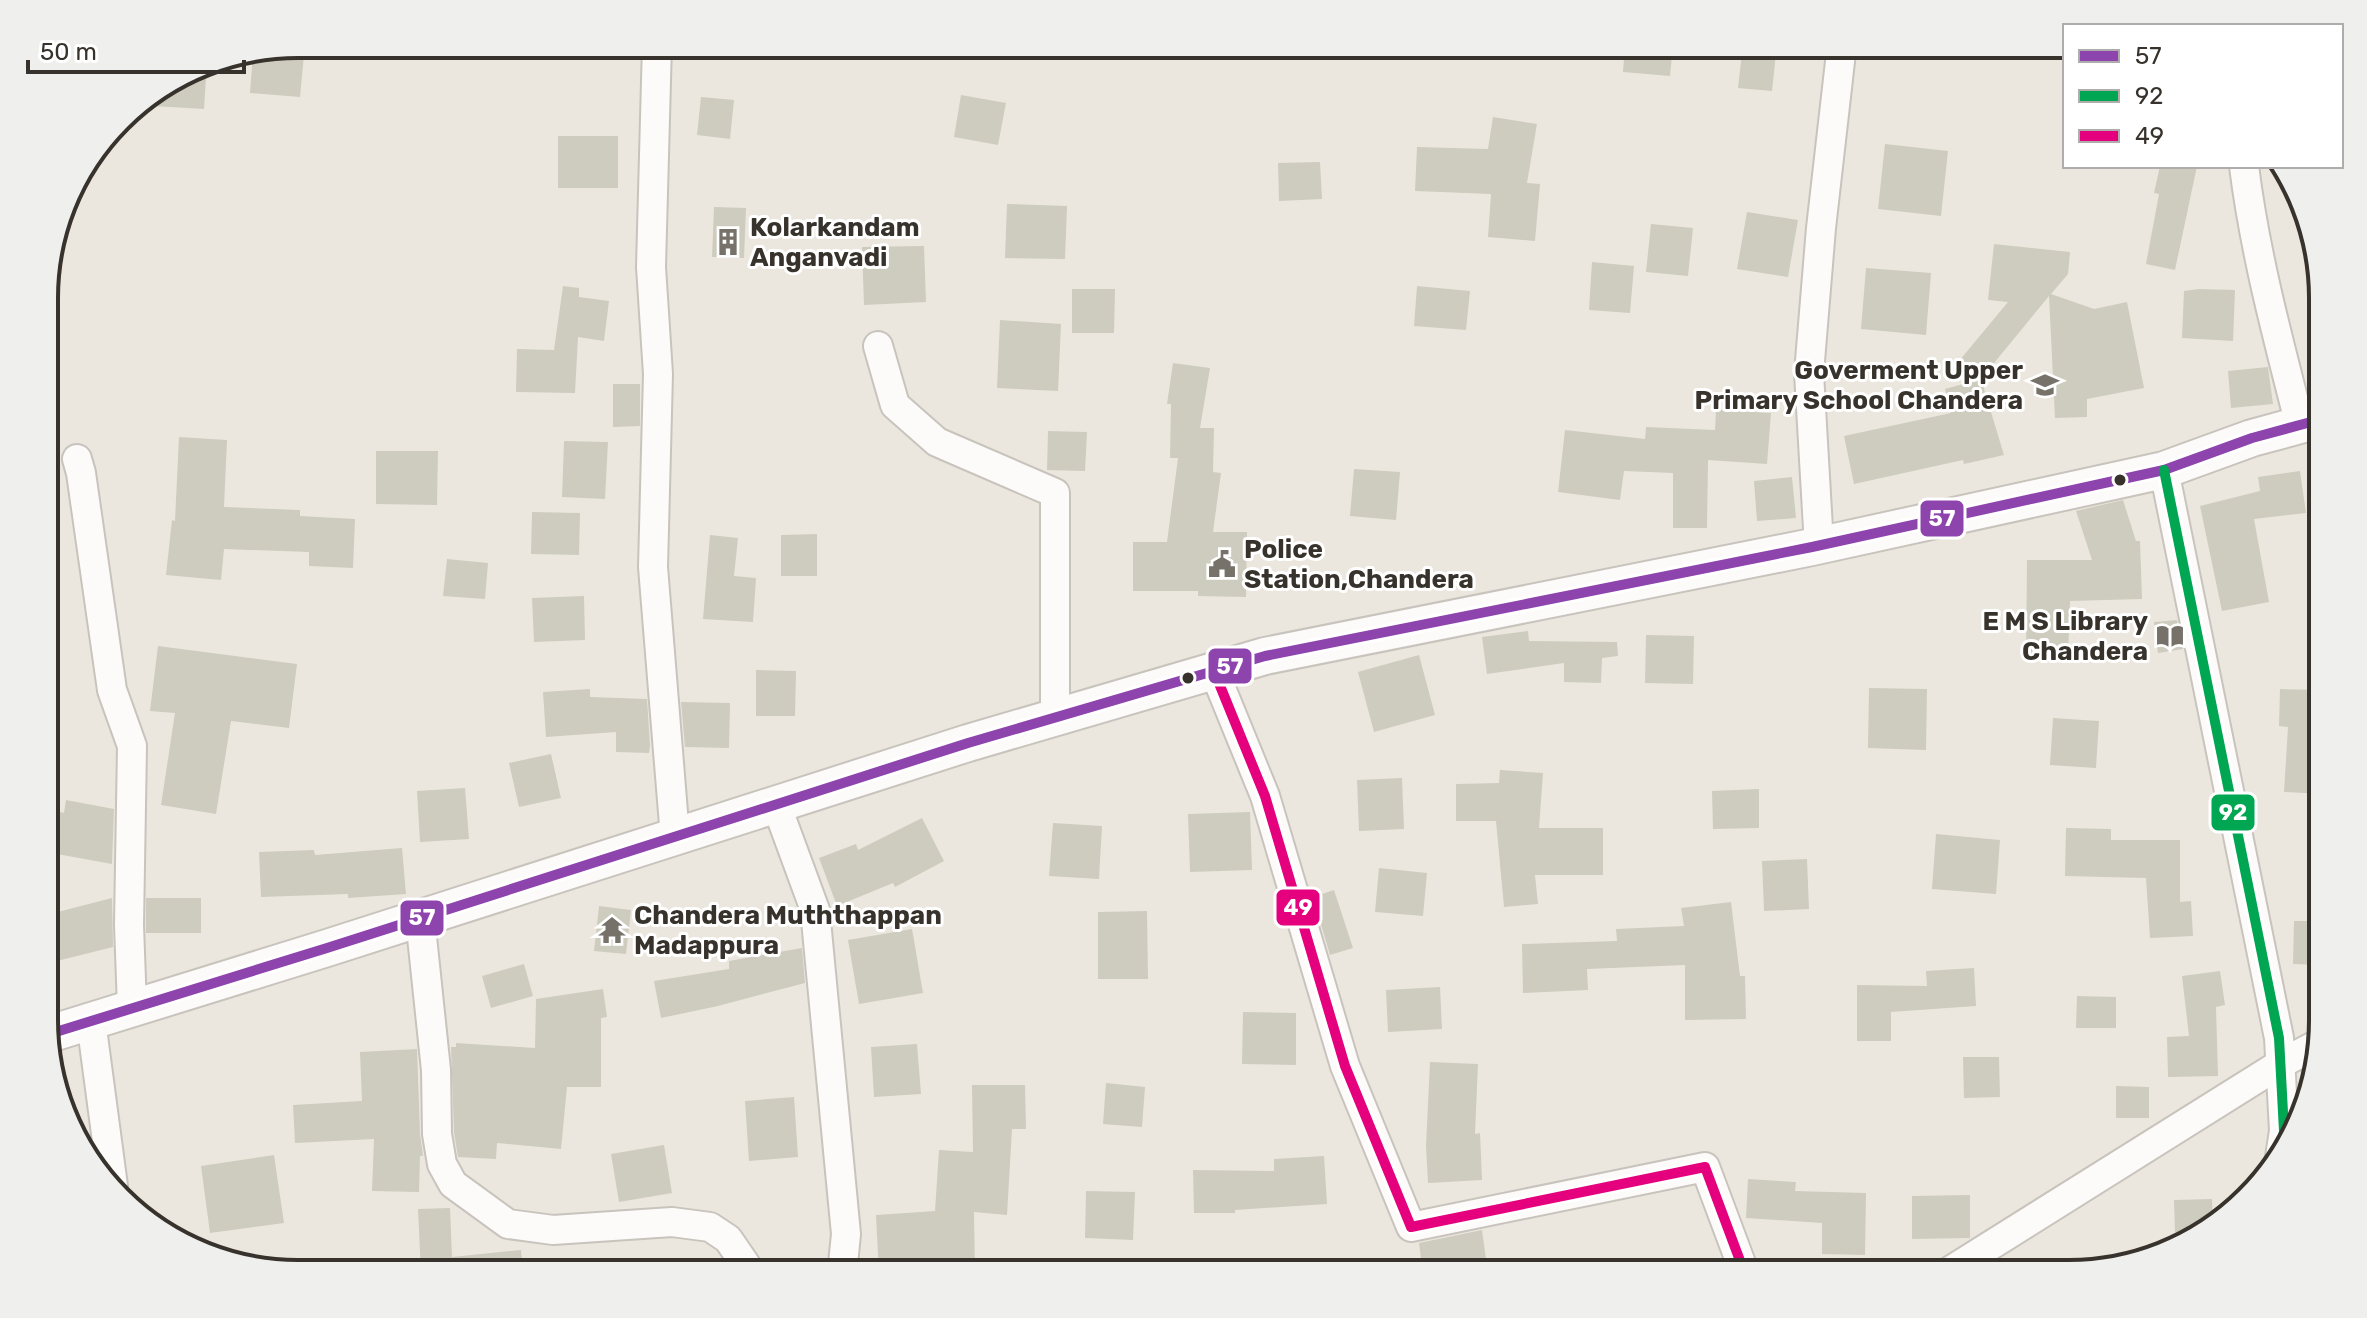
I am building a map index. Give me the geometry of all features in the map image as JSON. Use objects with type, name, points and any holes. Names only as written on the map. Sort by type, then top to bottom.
[{"type":"main road","points":[[59,1031],[1055,717],[1265,656],[1819,546],[2164,470],[2252,438],[2308,423]]},
{"type":"street","points":[[1819,546],[1809,373],[1821,228],[1840,58]]},
{"type":"street","points":[[657,59],[651,267],[658,374],[653,567],[675,837]]},
{"type":"street","points":[[2244,168],[2259,259],[2308,413]]},
{"type":"street","points":[[878,346],[895,405],[937,442],[1055,493],[1055,717]]},
{"type":"street","points":[[77,459],[112,690],[132,746],[129,925],[132,1008]]},
{"type":"street","points":[[2164,470],[2276,1023],[2284,1127]]},
{"type":"street","points":[[1214,671],[1265,796],[1345,1066],[1411,1227],[1705,1167],[1739,1259]]},
{"type":"street","points":[[776,804],[815,910],[846,1234],[843,1260]]},
{"type":"street","points":[[420,918],[436,1070],[437,1134],[442,1164],[453,1184],[508,1224],[553,1230],[672,1222],[710,1227],[728,1239],[742,1260]]},
{"type":"street","points":[[91,1021],[111,1169]]},
{"type":"street","points":[[1969,1259],[2306,1050]]},
{"type":"building","points":[[1624,58],[1672,58],[1670,76],[1623,72]]},
{"type":"building","points":[[1741,58],[1775,58],[1772,91],[1738,88]]},
{"type":"building","points":[[304,59],[300,97],[250,93],[252,63]]},
{"type":"building","points":[[206,77],[204,109],[156,106],[178,90]]},
{"type":"building","points":[[961,95],[1006,103],[998,145],[954,137]]},
{"type":"building","points":[[701,97],[734,100],[730,139],[697,135]]},
{"type":"building","points":[[1493,117],[1537,124],[1527,183],[1540,184],[1535,241],[1488,237],[1491,194],[1415,191],[1417,147],[1488,149]]},
{"type":"building","points":[[558,136],[618,136],[618,188],[558,188]]},
{"type":"building","points":[[1885,144],[1948,151],[1941,216],[1878,209]]},
{"type":"building","points":[[1320,162],[1322,199],[1279,201],[1278,163]]},
{"type":"building","points":[[2160,168],[2197,168],[2175,270],[2146,264],[2159,194],[2154,193]]},
{"type":"building","points":[[1007,204],[1067,206],[1065,259],[1005,258]]},
{"type":"building","name":"Kolarkandam Anganvadi","points":[[714,207],[746,208],[744,258],[712,257]]},
{"type":"building","points":[[1747,212],[1798,220],[1788,277],[1737,269]]},
{"type":"building","points":[[1651,224],[1693,228],[1688,276],[1646,272]]},
{"type":"building","points":[[1994,244],[2070,252],[2068,274],[2051,294],[2094,309],[2127,302],[2144,388],[2087,399],[2087,417],[2055,418],[2049,296],[1981,379],[1959,361],[2008,302],[1988,300]]},
{"type":"building","points":[[924,246],[926,302],[864,305],[862,247]]},
{"type":"building","points":[[1592,262],[1634,266],[1630,313],[1589,310]]},
{"type":"building","points":[[1866,268],[1931,273],[1926,335],[1861,329]]},
{"type":"building","points":[[563,286],[579,288],[579,297],[609,301],[604,341],[578,337],[575,393],[516,392],[517,349],[554,350]]},
{"type":"building","points":[[1417,286],[1470,291],[1466,330],[1414,326]]},
{"type":"building","points":[[1072,289],[1115,289],[1114,333],[1072,333]]},
{"type":"building","points":[[2235,290],[2233,341],[2182,338],[2184,291]]},
{"type":"building","points":[[1000,320],[1061,324],[1058,391],[997,388]]},
{"type":"building","points":[[1173,363],[1210,368],[1200,428],[1214,428],[1213,472],[1221,473],[1213,532],[1247,532],[1246,597],[1198,596],[1198,591],[1133,591],[1133,542],[1167,542],[1178,458],[1170,458],[1171,404],[1167,404]]},
{"type":"building","points":[[2268,367],[2273,404],[2231,408],[2228,371]]},
{"type":"building","points":[[1981,379],[2004,455],[1964,464],[1963,460],[1854,484],[1844,436],[1951,413],[1945,389]]},
{"type":"building","points":[[613,384],[640,384],[640,426],[613,427]]},
{"type":"building","points":[[1716,410],[1771,413],[1767,464],[1708,460],[1707,528],[1673,528],[1673,473],[1624,471],[1620,500],[1558,492],[1565,430],[1645,439],[1646,427],[1715,430]]},
{"type":"building","points":[[1048,431],[1087,432],[1085,471],[1047,470]]},
{"type":"building","points":[[179,437],[227,440],[224,507],[300,510],[300,516],[355,519],[353,568],[309,566],[309,552],[224,549],[221,580],[166,575],[172,520],[175,521]]},
{"type":"building","points":[[564,441],[608,442],[605,499],[562,497]]},
{"type":"building","points":[[376,451],[438,451],[437,505],[376,504]]},
{"type":"building","points":[[1354,469],[1400,472],[1396,520],[1350,516]]},
{"type":"building","points":[[2300,471],[2306,513],[2254,519],[2269,602],[2222,611],[2200,506],[2260,491],[2258,477]]},
{"type":"building","points":[[1792,477],[1796,518],[1757,521],[1754,481]]},
{"type":"building","points":[[2123,500],[2136,541],[2140,541],[2142,599],[2070,601],[2068,659],[2026,658],[2027,560],[2092,560],[2076,511]]},
{"type":"building","points":[[532,512],[580,513],[579,555],[531,554]]},
{"type":"building","points":[[817,534],[817,576],[781,576],[781,535]]},
{"type":"building","points":[[710,535],[738,538],[734,576],[756,578],[753,622],[703,619]]},
{"type":"building","points":[[447,559],[488,563],[485,599],[443,596]]},
{"type":"building","points":[[584,596],[585,640],[534,642],[532,598]]},
{"type":"building","name":"E M S Library Chandera","points":[[2177,620],[2183,649],[2158,653],[2154,622]]},
{"type":"building","points":[[1528,631],[1529,641],[1617,642],[1618,656],[1602,658],[1601,683],[1564,682],[1564,663],[1487,674],[1482,637]]},
{"type":"building","points":[[1646,635],[1694,636],[1693,684],[1645,683]]},
{"type":"building","points":[[158,646],[297,664],[289,728],[231,721],[216,814],[161,805],[175,713],[150,711]]},
{"type":"building","points":[[1419,655],[1435,715],[1374,732],[1358,672]]},
{"type":"building","points":[[756,670],[796,671],[795,716],[756,716]]},
{"type":"building","points":[[1869,688],[1927,689],[1926,750],[1868,748]]},
{"type":"building","points":[[590,689],[590,697],[647,699],[649,753],[616,752],[616,732],[546,737],[543,692]]},
{"type":"building","points":[[2280,689],[2308,690],[2308,793],[2284,792],[2288,727],[2279,726]]},
{"type":"building","points":[[681,702],[730,703],[729,748],[685,747]]},
{"type":"building","points":[[2053,718],[2099,721],[2096,768],[2050,765]]},
{"type":"building","points":[[551,754],[561,798],[519,807],[509,763]]},
{"type":"building","points":[[1500,770],[1543,773],[1539,828],[1603,828],[1603,875],[1535,875],[1538,904],[1504,907],[1496,821],[1456,821],[1456,784],[1499,783]]},
{"type":"building","points":[[1402,778],[1404,829],[1359,831],[1357,780]]},
{"type":"building","points":[[465,788],[469,839],[420,842],[417,791]]},
{"type":"building","points":[[1759,789],[1759,828],[1713,829],[1712,791]]},
{"type":"building","points":[[66,800],[114,809],[112,864],[58,854],[58,811],[64,813]]},
{"type":"building","points":[[1250,812],[1252,870],[1190,872],[1188,814]]},
{"type":"building","points":[[922,818],[944,861],[895,887],[893,883],[837,906],[819,858],[856,844],[858,850]]},
{"type":"building","points":[[1053,823],[1102,826],[1099,879],[1049,876]]},
{"type":"building","points":[[2066,828],[2111,829],[2111,840],[2180,840],[2180,902],[2191,901],[2193,936],[2150,938],[2146,878],[2065,876]]},
{"type":"building","points":[[1936,834],[2000,840],[1996,894],[1932,889]]},
{"type":"building","points":[[402,848],[406,894],[348,898],[348,894],[261,897],[259,852],[314,850],[315,855]]},
{"type":"building","points":[[1807,859],[1809,909],[1764,911],[1762,861]]},
{"type":"building","points":[[1379,868],[1427,873],[1423,916],[1375,912]]},
{"type":"building","points":[[1334,890],[1353,948],[1330,955],[1313,897]]},
{"type":"building","points":[[112,898],[113,947],[58,961],[58,912]]},
{"type":"building","points":[[146,898],[201,898],[201,933],[146,933]]},
{"type":"building","points":[[1731,902],[1740,976],[1745,976],[1746,1019],[1685,1020],[1685,965],[1587,969],[1588,990],[1523,993],[1522,944],[1617,941],[1616,929],[1684,926],[1681,908]]},
{"type":"building","name":"Chandera Muththappan Madappura","points":[[599,906],[631,910],[626,954],[594,951]]},
{"type":"building","points":[[1147,911],[1148,979],[1098,979],[1098,912]]},
{"type":"building","points":[[2294,921],[2308,921],[2308,965],[2293,964]]},
{"type":"building","points":[[912,929],[923,993],[859,1004],[848,940]]},
{"type":"building","points":[[802,948],[805,983],[661,1018],[654,981],[729,969],[729,961]]},
{"type":"building","points":[[524,964],[533,996],[491,1008],[482,976]]},
{"type":"building","points":[[1974,968],[1976,1006],[1891,1012],[1891,1041],[1857,1041],[1857,985],[1927,986],[1926,971]]},
{"type":"building","points":[[2220,971],[2225,1005],[2216,1007],[2218,1076],[2168,1077],[2167,1037],[2189,1036],[2182,976]]},
{"type":"building","points":[[1440,987],[1442,1029],[1388,1032],[1386,990]]},
{"type":"building","points":[[603,989],[607,1017],[601,1018],[601,1087],[567,1087],[561,1149],[497,1143],[496,1159],[458,1157],[454,1132],[451,1047],[456,1047],[456,1043],[535,1048],[536,999]]},
{"type":"building","points":[[2077,996],[2116,997],[2116,1028],[2076,1028]]},
{"type":"building","points":[[1243,1012],[1296,1013],[1296,1065],[1242,1064]]},
{"type":"building","points":[[917,1044],[921,1094],[874,1097],[871,1047]]},
{"type":"building","points":[[417,1049],[423,1156],[420,1156],[419,1192],[372,1191],[374,1139],[295,1143],[293,1105],[362,1101],[360,1052]]},
{"type":"building","points":[[1963,1057],[1999,1057],[2000,1097],[1964,1098]]},
{"type":"building","points":[[1430,1062],[1478,1064],[1475,1134],[1480,1133],[1482,1180],[1428,1183],[1426,1146]]},
{"type":"building","points":[[1106,1083],[1145,1087],[1142,1127],[1103,1124]]},
{"type":"building","points":[[972,1085],[1025,1085],[1026,1129],[1012,1129],[1007,1215],[974,1212],[975,1260],[878,1260],[876,1215],[935,1211],[939,1150],[973,1152]]},
{"type":"building","points":[[2116,1086],[2149,1087],[2149,1118],[2116,1118]]},
{"type":"building","points":[[794,1097],[798,1157],[749,1161],[745,1101]]},
{"type":"building","points":[[664,1145],[672,1193],[619,1202],[611,1154]]},
{"type":"building","points":[[274,1155],[284,1223],[210,1233],[201,1166]]},
{"type":"building","points":[[1324,1156],[1327,1204],[1235,1210],[1235,1213],[1194,1213],[1193,1170],[1274,1171],[1274,1159]]},
{"type":"building","points":[[1748,1179],[1796,1182],[1795,1191],[1866,1193],[1865,1255],[1822,1254],[1822,1223],[1746,1218]]},
{"type":"building","points":[[1086,1191],[1135,1192],[1133,1240],[1085,1238]]},
{"type":"building","points":[[1970,1195],[1970,1238],[1912,1239],[1912,1196]]},
{"type":"building","points":[[2212,1199],[2212,1211],[2180,1232],[2175,1232],[2174,1200]]},
{"type":"building","points":[[450,1208],[452,1257],[521,1250],[522,1260],[420,1260],[418,1209]]},
{"type":"building","points":[[1482,1230],[1486,1259],[1421,1259],[1419,1243]]},
{"type":"transit line","name":"57","points":[[59,1031],[968,743],[1265,656],[1812,547],[2164,470],[2252,438],[2308,423]]},
{"type":"transit line","name":"92","points":[[2164,470],[2279,1038],[2284,1126]]},
{"type":"transit line","name":"49","points":[[1214,671],[1265,796],[1345,1066],[1411,1227],[1705,1167],[1739,1259]]},
{"type":"place","name":"Kolarkandam Anganvadi","points":[[728,242]]},
{"type":"place","name":"Goverment Upper Primary School Chandera","points":[[2045,385]]},
{"type":"place","name":"Police Station,Chandera","points":[[1222,564]]},
{"type":"place","name":"E M S Library Chandera","points":[[2170,636]]},
{"type":"place","name":"Chandera Muththappan Madappura","points":[[612,930]]}]
